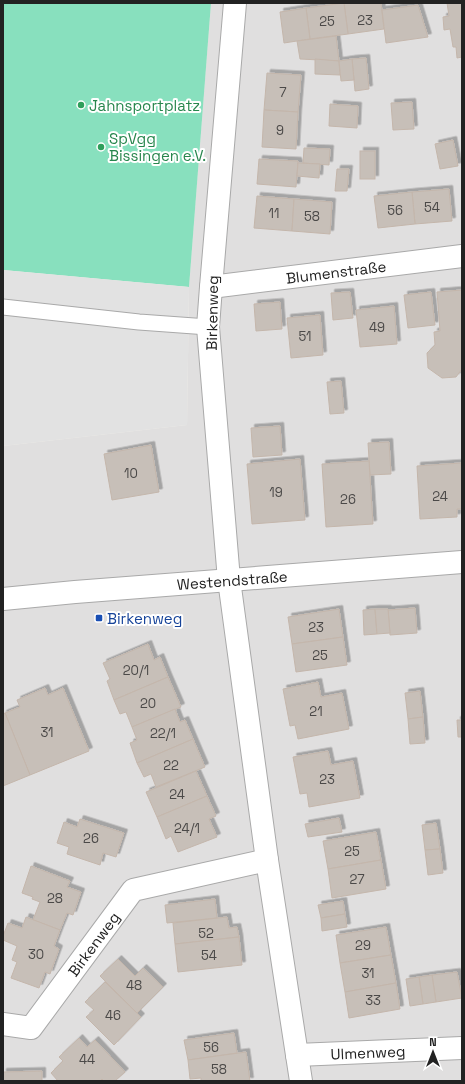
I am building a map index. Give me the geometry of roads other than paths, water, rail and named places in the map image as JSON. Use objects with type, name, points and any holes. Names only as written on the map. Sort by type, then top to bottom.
[{"type":"street","name":"Birkenweg","points":[[235,3],[208,327],[228,580],[267,860],[301,1081]]},
{"type":"street","name":"Blumenstraße","points":[[211,287],[462,256]]},
{"type":"street","name":"Westendstraße","points":[[3,599],[462,562]]},
{"type":"street","name":"Birkenweg","points":[[3,1024],[31,1028],[133,890],[267,860]]},
{"type":"street","name":"Ulmenweg","points":[[297,1055],[462,1048]]},
{"type":"lane","points":[[3,307],[139,322],[208,327]]},
{"type":"place","name":"Jahnsportplatz","points":[[81,105]]},
{"type":"place","name":"SpVgg Bissingen e.V.","points":[[101,147]]},
{"type":"place","name":"Birkenweg","points":[[99,618]]}]
